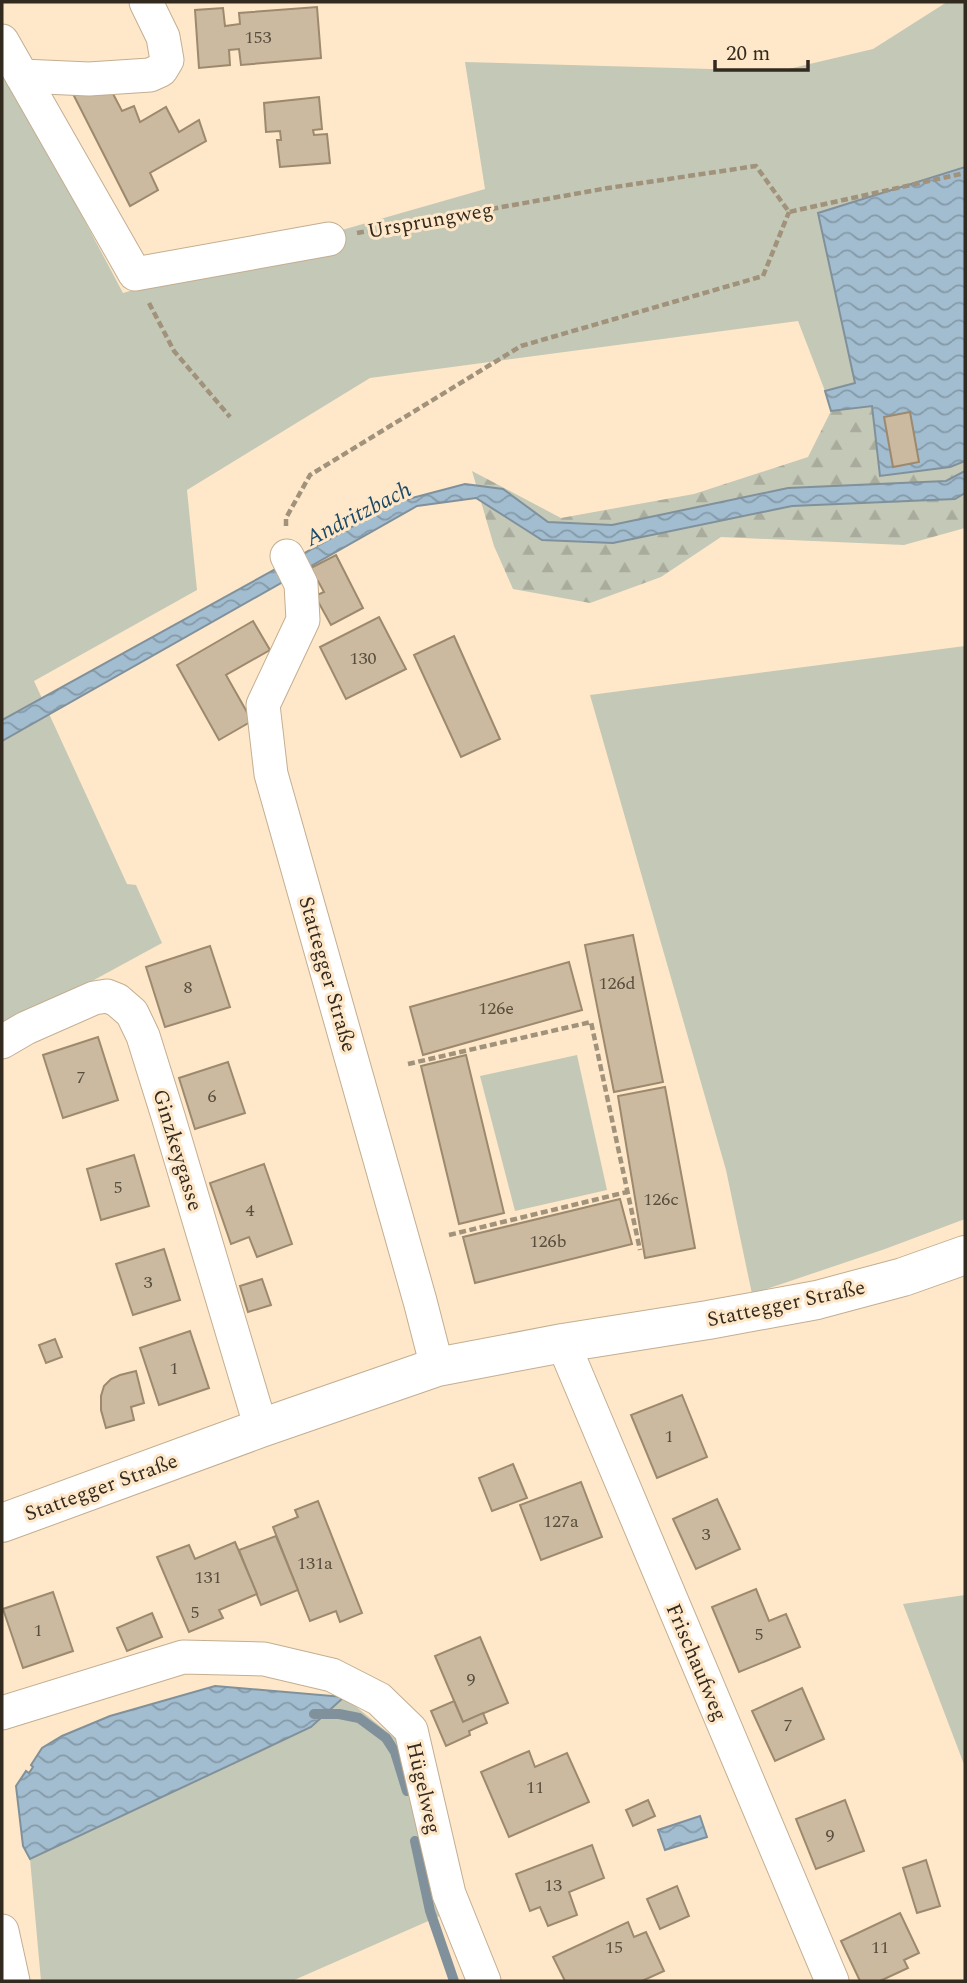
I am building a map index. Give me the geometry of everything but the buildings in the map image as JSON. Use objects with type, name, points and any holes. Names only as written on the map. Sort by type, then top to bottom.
[{"type":"main road","name":"Stattegger Straße","points":[[2,1523],[261,1428],[438,1367],[817,1300],[902,1277],[965,1255]]},
{"type":"street","points":[[22,76],[89,79],[150,75],[161,70],[167,60],[155,3]]},
{"type":"street","points":[[2,41],[135,274],[329,239]]},
{"type":"street","name":"Stattegger Straße","points":[[294,570],[303,620],[262,705],[271,774],[438,1367]]},
{"type":"street","name":"Ginzkeygasse","points":[[2,1042],[26,1028],[94,998],[107,996],[117,1000],[132,1013],[143,1036],[168,1116],[261,1428]]},
{"type":"street","name":"Frischaufweg","points":[[563,1343],[832,1981]]},
{"type":"street","name":"Hügelweg","points":[[2,1713],[183,1657],[264,1659],[332,1675],[379,1699],[411,1730],[449,1894],[484,1981]]},
{"type":"street","points":[[2,1931],[13,1981]]},
{"type":"path","name":"Ursprungweg","points":[[329,239],[608,188],[756,166],[789,212]]},
{"type":"path","points":[[294,570],[286,518],[310,475],[521,346],[763,276],[789,212],[965,173]]},
{"type":"path","points":[[135,274],[174,351],[230,417]]},
{"type":"path","points":[[408,1064],[591,1022],[640,1250]]},
{"type":"path","points":[[449,1235],[627,1192]]},
{"type":"green space","points":[[947,2],[965,2],[965,167],[818,213],[855,384],[825,391],[798,321],[370,378],[187,490],[197,590],[34,681],[127,884],[136,885],[162,943],[2,1030],[2,65],[123,293],[485,189],[465,62],[780,71],[873,49]]},
{"type":"green space","points":[[872,406],[950,467],[965,461],[965,528],[904,545],[721,537],[661,577],[590,603],[513,589],[494,546],[472,471],[561,518],[694,494],[808,457],[831,411]]},
{"type":"green space","points":[[965,646],[965,1219],[752,1294],[726,1170],[590,695]]},
{"type":"green space","points":[[577,1055],[607,1190],[515,1211],[480,1076]]},
{"type":"green space","points":[[965,1595],[965,1767],[903,1604]]},
{"type":"green space","points":[[344,1697],[412,1752],[442,1915],[292,1981],[41,1981],[30,1859],[311,1727]]},
{"type":"water","points":[[965,167],[965,461],[950,467],[880,476],[872,406],[831,411],[825,391],[855,383],[818,213]]},
{"type":"water","points":[[965,471],[965,493],[955,499],[792,506],[613,543],[542,540],[476,498],[417,506],[2,741],[2,720],[397,502],[465,484],[503,489],[548,522],[612,525],[788,488],[946,481]]},
{"type":"water","points":[[215,1686],[344,1697],[311,1727],[30,1859],[23,1846],[16,1786],[26,1771],[29,1773],[42,1748],[62,1736],[110,1716]]},
{"type":"water","points":[[700,1816],[707,1837],[665,1850],[658,1830]]},
{"type":"waterway","points":[[314,1714],[339,1714],[359,1718],[386,1738],[395,1752],[407,1791]]},
{"type":"waterway","points":[[415,1841],[430,1911],[454,1981]]},
{"type":"water label","name":"Andritzbach","points":[[358,513]]}]
